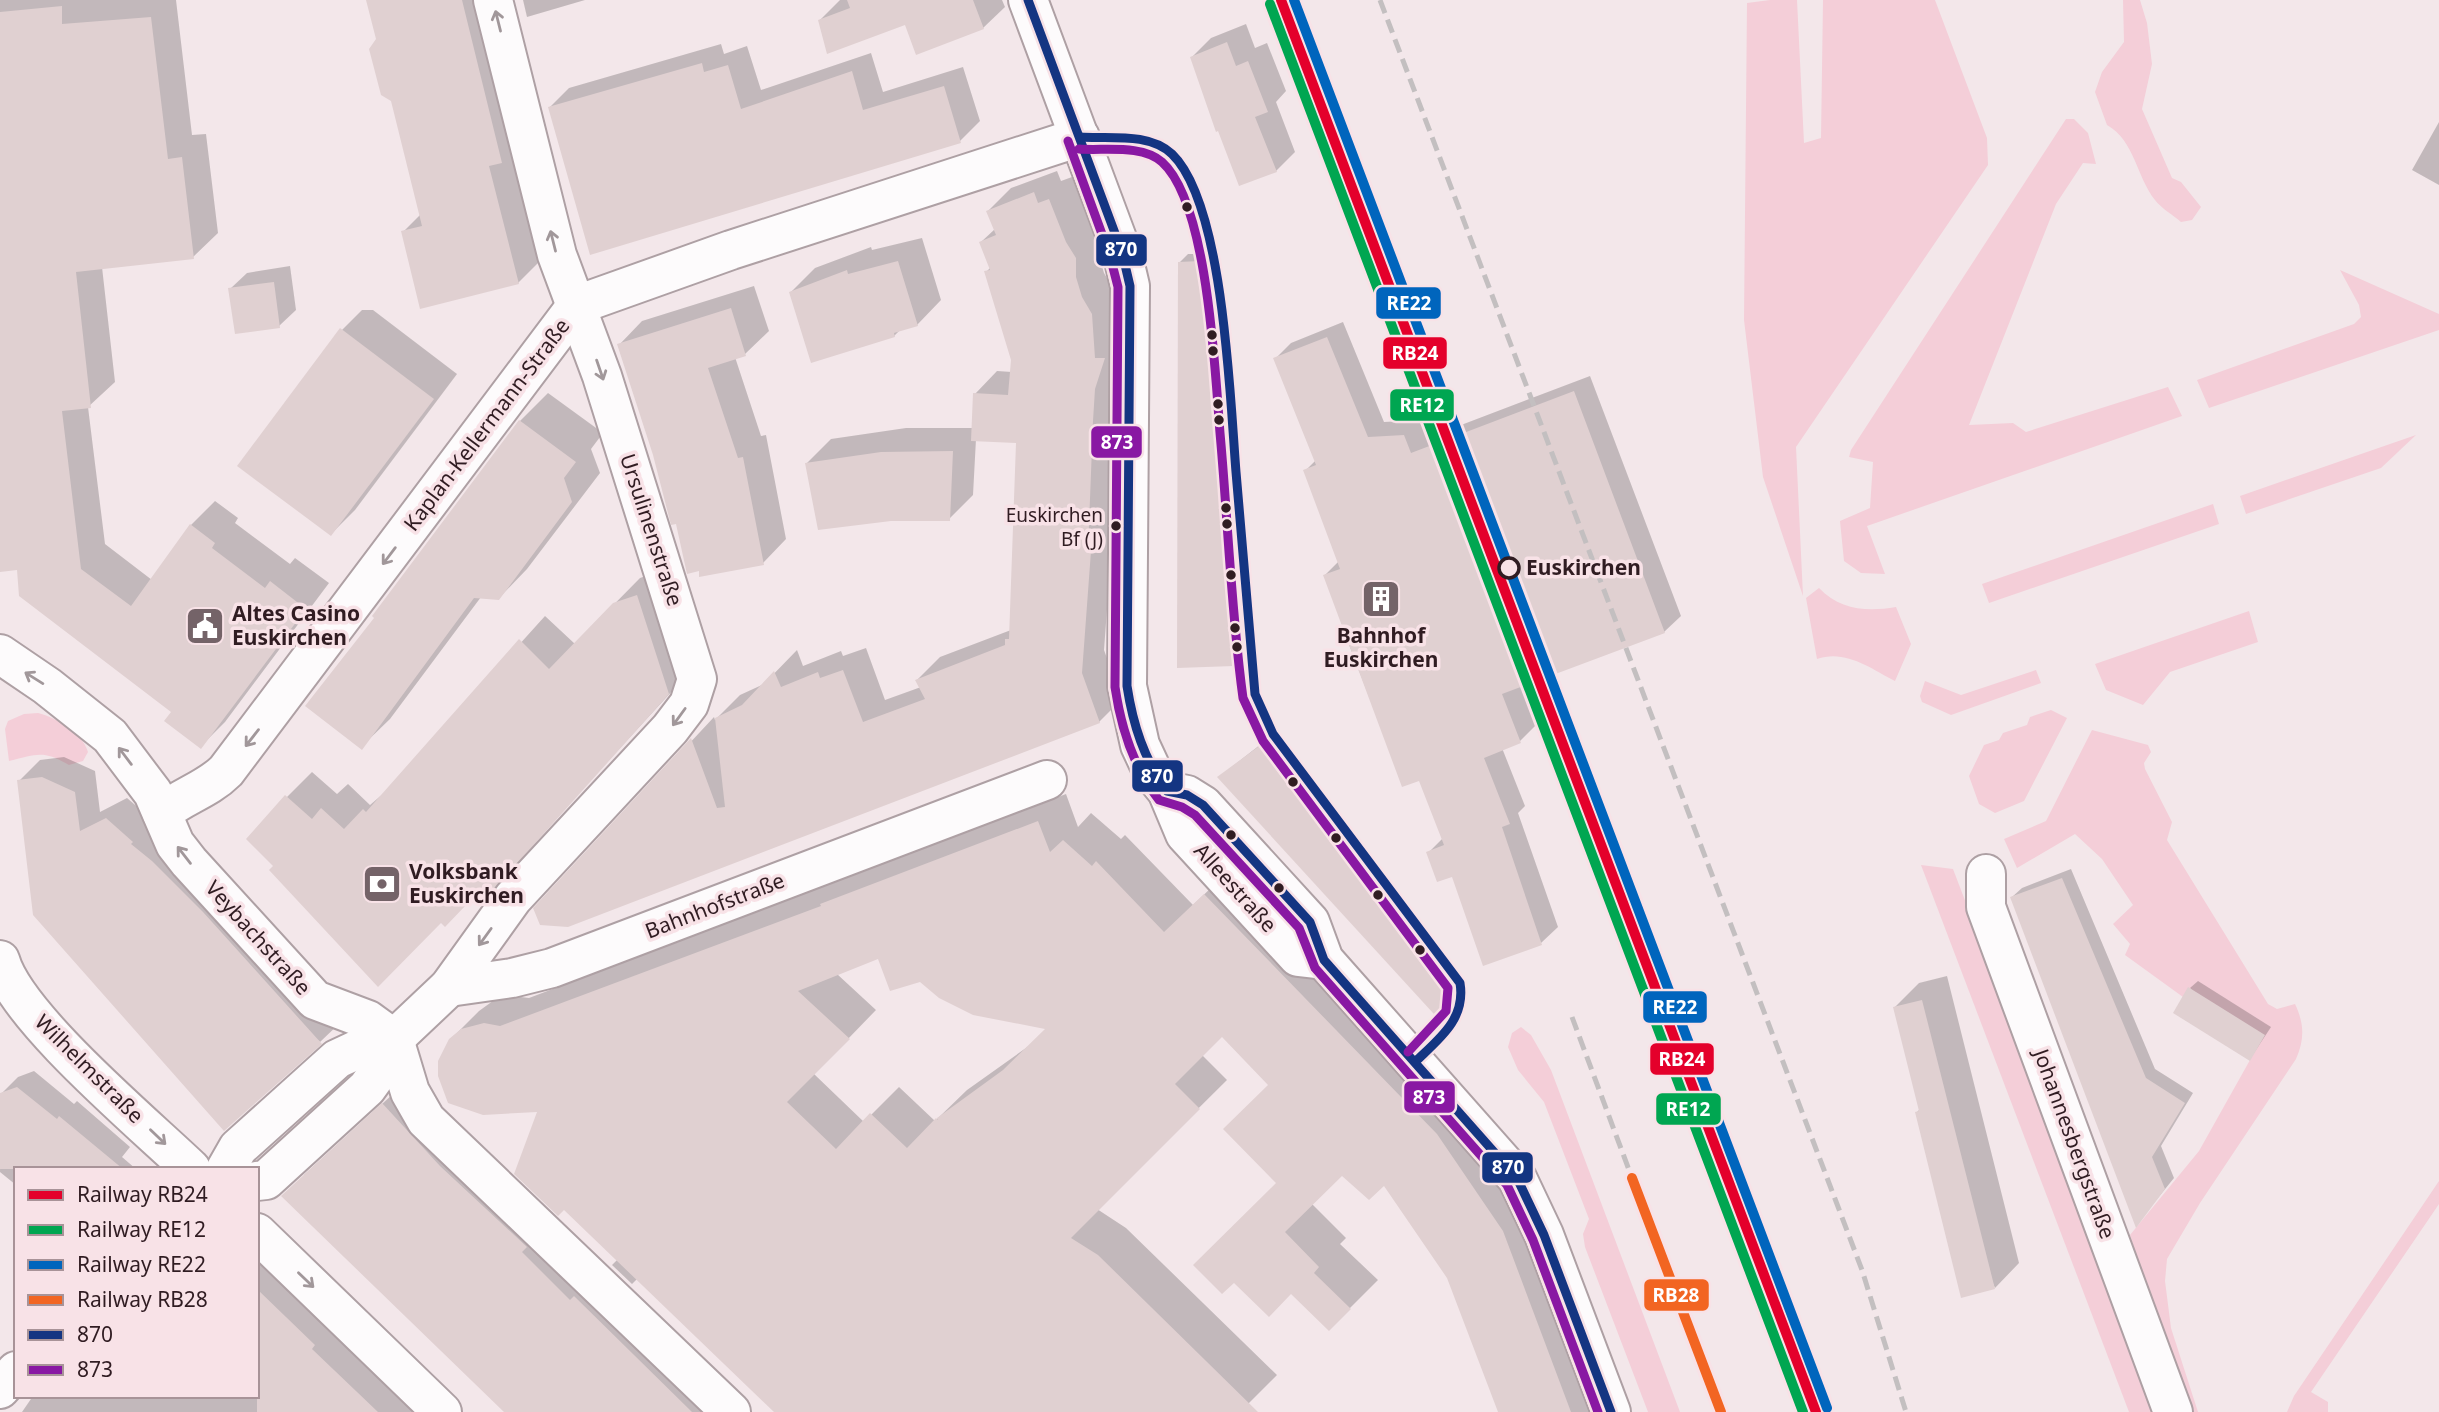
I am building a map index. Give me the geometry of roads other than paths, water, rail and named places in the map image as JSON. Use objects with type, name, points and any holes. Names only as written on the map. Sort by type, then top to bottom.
[{"type":"street","name":"Ursulinenstraße","points":[[449,987],[522,888],[670,729],[689,704],[697,679],[577,306],[557,255],[493,0]]},
{"type":"street","name":"Alleestraße","points":[[1028,0],[1122,252],[1130,286],[1127,686],[1140,745],[1154,775],[1167,791],[1185,834],[1298,957],[1324,960],[1498,1153],[1522,1185],[1544,1235],[1611,1412]]},
{"type":"street","name":"Kaplan-Kellermann-Straße","points":[[162,813],[176,801],[215,782],[226,771],[577,306],[731,250],[1080,137]]},
{"type":"street","name":"Veybachstraße","points":[[0,654],[47,686],[110,736],[153,793],[175,844],[315,1000],[368,1020],[394,1039]]},
{"type":"street","name":"Bahnhofstraße","points":[[449,987],[512,978],[552,968],[1047,780]]},
{"type":"street","name":"Johannesbergstraße","points":[[1986,874],[1986,908],[2173,1412]]},
{"type":"street","name":"Wilhelmstraße","points":[[0,960],[19,997],[45,1029],[189,1167]]},
{"type":"street","points":[[259,1181],[266,1180],[367,1088],[385,1063],[394,1039],[449,987]]},
{"type":"street","points":[[227,1167],[239,1148],[337,1059],[367,1045],[394,1039]]},
{"type":"street","points":[[394,1039],[415,1105],[426,1120],[731,1412]]},
{"type":"street","points":[[259,1235],[442,1412]]},
{"type":"street","points":[[0,1345],[14,1356]]},
{"type":"street","points":[[0,1389],[14,1373]]},
{"type":"street","points":[[0,1403],[9,1412]]},
{"type":"railway","points":[[1380,0],[1862,1270],[1906,1412]]},
{"type":"railway","points":[[1572,1017],[1632,1178]]},
{"type":"rail line","name":"RB24","points":[[1281,0],[1816,1412]]},
{"type":"rail line","name":"RE22","points":[[1294,0],[1827,1408]]},
{"type":"rail line","name":"RE12","points":[[1270,4],[1803,1412]]},
{"type":"rail line","name":"RB28","points":[[1632,1178],[1721,1412]]},
{"type":"place","name":"Euskirchen Bf (J)","points":[[1116,526]]},
{"type":"place","name":"Euskirchen","points":[[1509,568]]},
{"type":"place","name":"Bahnhof Euskirchen","points":[[1381,599]]},
{"type":"place","name":"Altes Casino Euskirchen","points":[[205,626]]},
{"type":"place","name":"Volksbank Euskirchen","points":[[382,884]]}]
